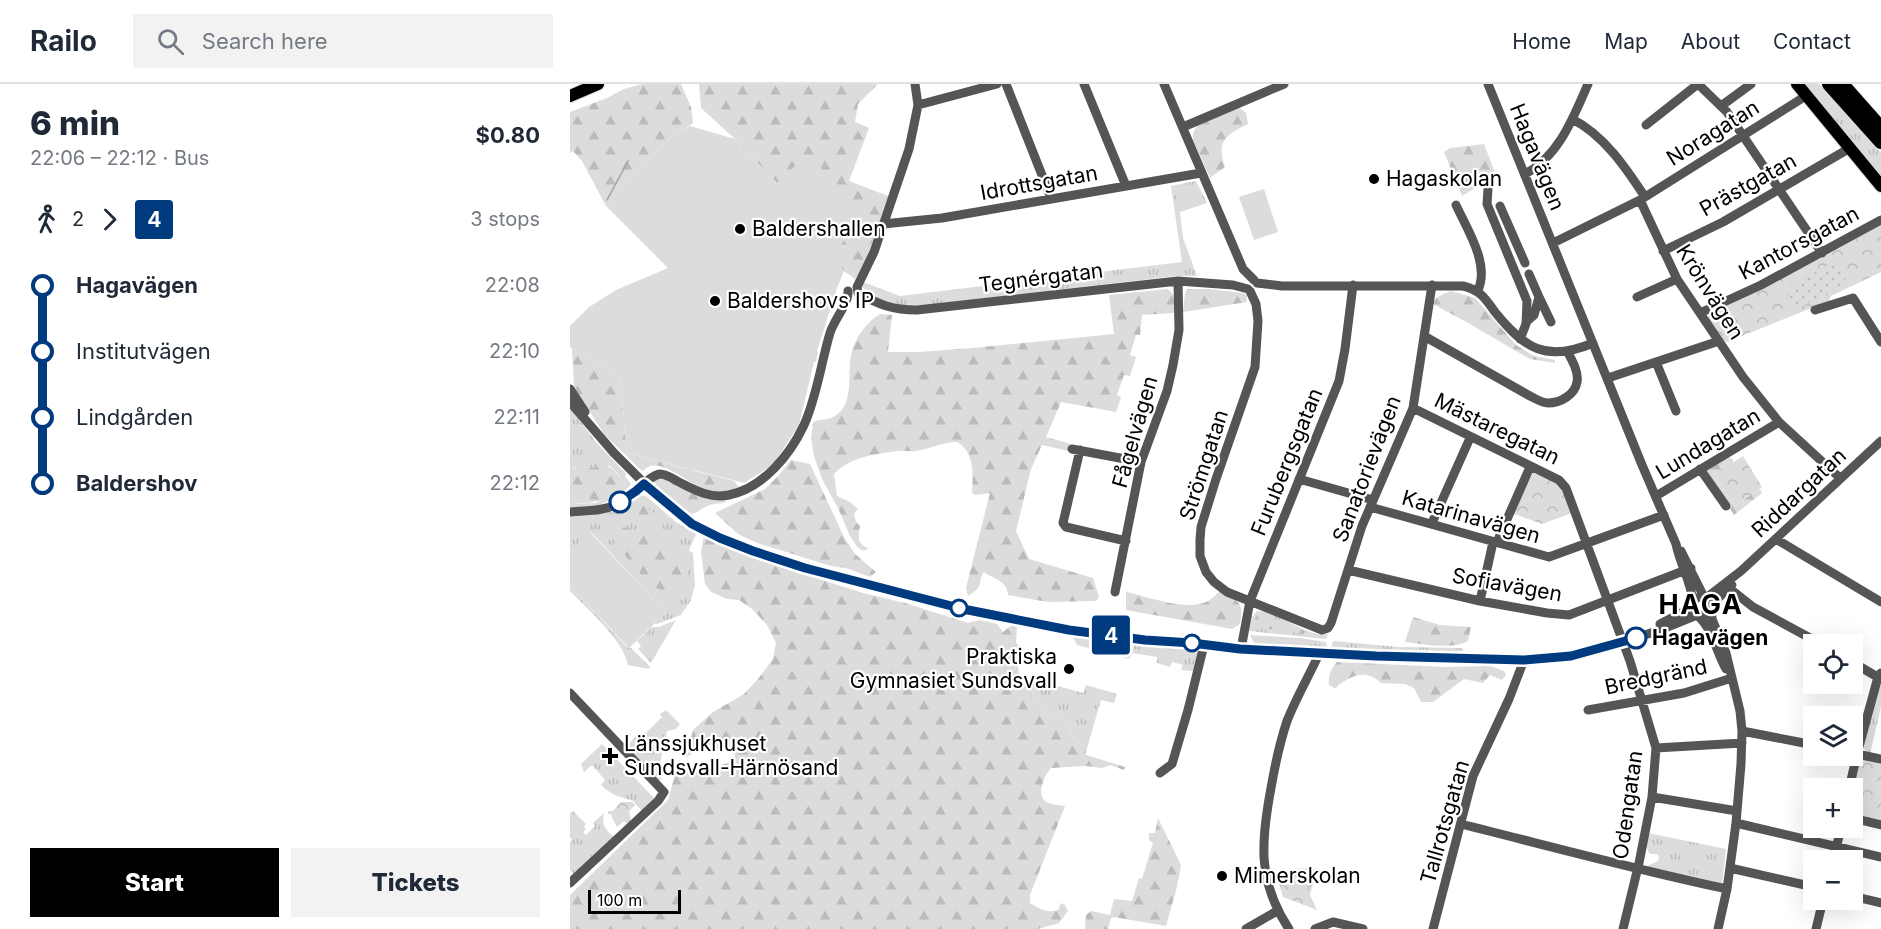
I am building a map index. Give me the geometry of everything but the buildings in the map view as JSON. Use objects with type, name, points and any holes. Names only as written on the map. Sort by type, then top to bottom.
[{"type":"highway","points":[[1829,84],[1881,142]]},
{"type":"highway","points":[[1842,84],[1881,128]]},
{"type":"main road","points":[[1797,84],[1881,186]]},
{"type":"main road","points":[[570,94],[593,86]]},
{"type":"street","points":[[570,512],[613,506],[659,474],[667,475],[699,492],[710,495],[728,495],[758,482],[780,462],[804,426],[831,331],[847,299],[857,287],[874,252],[909,148],[918,105],[915,84]]},
{"type":"street","points":[[918,105],[997,84]]},
{"type":"street","points":[[1006,84],[1051,198]]},
{"type":"street","points":[[1084,84],[1126,186]]},
{"type":"street","name":"Strömgatan","points":[[1164,84],[1243,269],[1243,278],[1258,295],[1255,367],[1201,526],[1200,556],[1210,578],[1227,592],[1317,629],[1328,628]]},
{"type":"street","points":[[1183,127],[1284,84]]},
{"type":"street","name":"Hagavägen","points":[[1488,84],[1676,544],[1684,554],[1692,590],[1692,604]]},
{"type":"street","points":[[1525,174],[1536,168],[1560,142],[1588,84]]},
{"type":"street","points":[[1646,125],[1698,84],[1721,106],[1743,135],[1822,253]]},
{"type":"street","points":[[1721,106],[1751,84]]},
{"type":"street","name":"Noragatan","points":[[1553,243],[1642,199],[1800,99]]},
{"type":"street","name":"Krönvägen","points":[[1572,119],[1593,132],[1630,174],[1677,279],[1743,377],[1779,422],[1840,478]]},
{"type":"street","name":"Prästgatan","points":[[1663,251],[1723,222],[1850,148]]},
{"type":"street","name":"Idrottsgatan","points":[[883,224],[942,218],[1201,173]]},
{"type":"street","points":[[1488,189],[1487,204],[1527,301],[1527,321],[1520,339]]},
{"type":"street","points":[[1456,205],[1482,262],[1481,283],[1478,290],[1520,339],[1541,350],[1554,352],[1567,351],[1593,343]]},
{"type":"street","points":[[1500,206],[1525,263]]},
{"type":"street","name":"Kantorsgatan","points":[[1700,313],[1761,285],[1881,220]]},
{"type":"street","points":[[1529,274],[1551,322]]},
{"type":"street","points":[[1637,297],[1677,279]]},
{"type":"street","name":"Tegnérgatan","points":[[853,291],[887,308],[917,310],[1178,281],[1272,288],[1457,284],[1478,290]]},
{"type":"street","name":"Fågelvägen","points":[[1115,592],[1141,462],[1167,391],[1173,365],[1179,330],[1178,281]]},
{"type":"street","name":"Furubergsgatan","points":[[1240,649],[1250,601],[1339,381],[1353,285]]},
{"type":"street","name":"Sanatorievägen","points":[[1328,628],[1355,546],[1413,408],[1432,285]]},
{"type":"street","points":[[1527,321],[1534,315],[1539,297]]},
{"type":"street","points":[[1815,310],[1853,298],[1881,342]]},
{"type":"street","points":[[1424,336],[1530,396],[1548,403],[1560,401],[1571,395],[1577,383],[1576,371],[1567,351]]},
{"type":"street","points":[[1608,378],[1719,341]]},
{"type":"street","points":[[1656,362],[1676,411]]},
{"type":"street","points":[[570,389],[595,430]]},
{"type":"street","points":[[570,402],[644,484],[692,524],[727,541],[805,568],[963,609],[1069,630],[1240,649],[1319,654],[1524,660],[1571,656],[1623,642],[1698,616],[1705,616],[1708,603],[1697,597],[1685,611],[1646,634]]},
{"type":"street","name":"Mästaregatan","points":[[1413,408],[1564,484]]},
{"type":"street","name":"Lundagatan","points":[[1656,496],[1779,422]]},
{"type":"street","points":[[1432,523],[1470,438]]},
{"type":"street","name":"Riddargatan","points":[[1708,603],[1881,441]]},
{"type":"street","points":[[1126,541],[1066,527],[1063,523],[1076,449],[1141,462]]},
{"type":"street","points":[[1480,601],[1495,542],[1530,467]]},
{"type":"street","points":[[1700,469],[1726,506]]},
{"type":"street","name":"Katarinavägen","points":[[1299,479],[1432,523],[1549,557],[1664,515]]},
{"type":"street","name":"Odengatan","points":[[1564,484],[1623,642],[1656,748],[1652,797],[1638,870],[1623,929]]},
{"type":"street","points":[[1776,539],[1881,602]]},
{"type":"street","name":"Hagavägen","points":[[1688,569],[1708,603],[1714,625],[1726,653],[1740,711],[1742,731],[1736,823],[1718,929]]},
{"type":"street","name":"Sofiavägen","points":[[1348,570],[1480,601],[1569,615],[1688,569]]},
{"type":"street","name":"Riddargatan","points":[[1708,603],[1729,588],[1737,580],[1741,571]]},
{"type":"street","points":[[1729,588],[1753,607],[1803,634]]},
{"type":"street","points":[[1692,604],[1692,611],[1698,616]]},
{"type":"street","name":"Hagavägen","points":[[1698,616],[1707,628],[1732,678]]},
{"type":"street","points":[[1160,773],[1172,764],[1204,645]]},
{"type":"street","points":[[1289,929],[1276,911],[1268,886],[1263,834],[1275,766],[1287,723],[1319,654]]},
{"type":"street","name":"Tallrotsgatan","points":[[1433,929],[1473,776],[1509,699],[1524,660]]},
{"type":"street","points":[[1863,668],[1880,676],[1863,729]]},
{"type":"street","name":"Bredgränd","points":[[1587,710],[1684,693],[1732,678]]},
{"type":"street","points":[[570,693],[664,792],[658,801],[570,883]]},
{"type":"street","points":[[1742,731],[1803,743]]},
{"type":"street","points":[[1656,748],[1742,743]]},
{"type":"street","points":[[1863,756],[1881,759]]},
{"type":"street","points":[[1652,797],[1737,811]]},
{"type":"street","points":[[1863,821],[1881,825]]},
{"type":"street","points":[[1736,823],[1881,857]]},
{"type":"street","points":[[1461,824],[1638,870],[1726,889]]},
{"type":"street","points":[[1835,850],[1838,838]]},
{"type":"street","points":[[1730,868],[1803,885]]},
{"type":"street","points":[[1863,899],[1881,903]]},
{"type":"street","points":[[1815,929],[1820,910]]},
{"type":"street","points":[[1245,929],[1276,911]]},
{"type":"street","points":[[1314,929],[1333,922],[1363,929]]},
{"type":"green space","points":[[642,84],[681,84],[691,107],[693,123],[684,130],[675,132],[606,206],[582,161],[573,151],[570,153],[570,112],[624,89]]},
{"type":"green space","points":[[699,84],[878,84],[858,104],[855,122],[869,128],[849,181],[888,196],[864,266],[855,279],[844,271],[777,183],[735,139],[701,108]]},
{"type":"green space","points":[[1803,84],[1819,84],[1881,153],[1881,178]]},
{"type":"green space","points":[[1239,107],[1246,113],[1248,124],[1234,131],[1225,140],[1222,151],[1225,167],[1210,178],[1193,140],[1193,133],[1197,126]]},
{"type":"green space","name":"Baldershovs IP","points":[[690,126],[735,139],[777,183],[807,154],[865,212],[833,256],[844,271],[817,351],[799,425],[773,465],[744,483],[627,453],[620,375],[570,347],[570,326],[589,307],[616,290],[668,268],[606,206],[675,132]]},
{"type":"green space","points":[[1484,144],[1496,175],[1462,196],[1444,152],[1450,148]]},
{"type":"green space","points":[[1196,181],[1207,203],[1180,212],[1183,238],[1197,276],[1176,276],[916,306],[879,300],[866,292],[862,286],[863,282],[900,296],[1182,262],[1171,186]]},
{"type":"green space","points":[[1264,189],[1278,232],[1254,240],[1239,197]]},
{"type":"green space","points":[[1881,225],[1881,272],[1831,296],[1829,301],[1727,342],[1708,319],[1710,311],[1823,257]]},
{"type":"green space","points":[[1834,262],[1847,282],[1798,309],[1785,289]]},
{"type":"green space","points":[[1167,289],[1174,296],[1174,313],[1142,315],[1140,335],[1136,335],[1130,355],[1136,357],[1130,376],[1124,375],[1117,395],[1121,397],[1116,412],[1061,402],[1046,437],[1071,444],[1069,451],[1042,445],[1031,469],[1016,531],[1029,559],[1093,578],[1099,597],[1096,601],[1048,602],[1008,595],[1003,583],[984,572],[979,587],[968,596],[966,588],[990,493],[975,495],[972,493],[972,464],[967,452],[957,442],[916,451],[898,451],[863,457],[840,468],[834,474],[837,496],[858,509],[854,514],[860,526],[859,540],[868,548],[864,551],[858,548],[822,479],[811,438],[813,422],[835,416],[845,404],[849,388],[851,355],[855,342],[875,318],[880,314],[892,315],[888,352],[972,348],[1114,334],[1109,295]]},
{"type":"green space","points":[[1187,289],[1242,293],[1247,295],[1247,302],[1183,312]]},
{"type":"green space","points":[[1451,291],[1475,298],[1516,345],[1534,356],[1555,360],[1555,363],[1530,359],[1433,304],[1438,297]]},
{"type":"green space","points":[[572,348],[620,375],[627,453],[734,481],[740,488],[716,493],[665,468],[650,466],[642,471],[604,434],[574,387]]},
{"type":"green space","points":[[570,408],[596,442],[626,474],[631,484],[614,498],[597,505],[570,508],[570,504],[596,503],[626,487],[609,465],[579,469],[570,465]]},
{"type":"green space","points":[[1743,456],[1762,487],[1735,506],[1713,475]]},
{"type":"green space","points":[[1728,457],[1733,459],[1733,463],[1713,475],[1735,506],[1759,489],[1762,492],[1734,515],[1705,471]]},
{"type":"green space","points":[[791,460],[810,464],[844,537],[855,554],[876,572],[870,577],[757,543],[738,534],[715,513],[765,489]]},
{"type":"green space","points":[[583,463],[592,469],[603,463],[607,465],[626,487],[606,499],[570,504],[570,465],[576,469]]},
{"type":"green space","points":[[1533,473],[1560,485],[1572,513],[1542,524],[1511,513]]},
{"type":"green space","points":[[658,478],[725,499],[726,502],[712,504],[691,514],[656,486],[654,482]]},
{"type":"green space","points":[[638,495],[646,496],[677,523],[697,532],[689,550],[693,553],[695,585],[691,600],[681,615],[657,624],[655,623],[666,613],[591,532],[570,551],[570,514],[604,513],[617,510],[627,506]]},
{"type":"green space","points":[[641,503],[661,521],[639,520],[621,513],[634,504]]},
{"type":"green space","points":[[618,526],[639,531],[673,547],[682,555],[687,564],[688,575],[684,583],[669,594],[650,583],[635,568],[608,532],[609,527]]},
{"type":"green space","points":[[590,532],[666,613],[629,648],[570,586],[570,551]]},
{"type":"green space","points":[[704,535],[718,543],[797,572],[863,593],[905,603],[968,623],[980,620],[997,624],[1003,632],[1012,625],[1017,627],[1016,643],[1021,647],[1017,659],[1019,674],[1028,684],[1044,714],[1066,718],[1072,736],[1083,746],[1083,754],[1125,767],[1124,770],[1110,765],[1102,768],[1086,766],[1051,768],[1044,779],[1041,789],[1042,798],[1052,804],[1065,806],[1030,895],[1030,903],[1047,911],[1058,910],[1061,903],[1065,905],[1068,911],[1059,923],[1038,929],[570,929],[570,895],[668,800],[679,760],[692,768],[731,763],[735,756],[731,747],[694,752],[686,758],[693,730],[713,712],[744,694],[773,659],[776,643],[767,625],[752,609],[739,600],[727,599],[711,592],[705,584],[701,552]]},
{"type":"green space","points":[[570,586],[628,648],[630,647],[650,667],[649,669],[628,665],[625,655],[612,635],[570,591]]},
{"type":"green space","points":[[1220,591],[1236,600],[1240,606],[1240,624],[1232,629],[1126,610],[1126,592],[1190,605],[1208,601]]},
{"type":"green space","points":[[1257,611],[1275,615],[1310,632],[1328,634],[1326,639],[1249,631],[1252,617]]},
{"type":"green space","points":[[1262,614],[1305,631],[1304,634],[1254,625],[1257,615]]},
{"type":"green space","points":[[1413,617],[1440,625],[1471,627],[1468,641],[1446,646],[1405,642]]},
{"type":"green space","points":[[676,620],[651,663],[638,649],[641,646],[637,641],[652,627],[659,627]]},
{"type":"green space","points":[[1074,633],[1155,646],[1190,648],[1198,655],[1193,671],[1181,670],[1183,665],[1172,662],[1170,667],[1157,663],[1157,657],[1133,653],[1129,659],[1077,645],[1072,636]]},
{"type":"green space","points":[[1250,635],[1326,642],[1328,648],[1262,645],[1254,643]]},
{"type":"green space","points":[[1334,641],[1399,647],[1462,648],[1463,651],[1442,654],[1332,649]]},
{"type":"green space","points":[[1337,662],[1446,667],[1491,666],[1504,671],[1506,675],[1502,680],[1490,675],[1483,683],[1464,679],[1433,702],[1421,702],[1414,688],[1405,684],[1381,683],[1375,678],[1363,675],[1352,677],[1335,688],[1329,685],[1329,678]]},
{"type":"green space","points":[[1029,678],[1083,693],[1086,685],[1117,694],[1114,703],[1101,700],[1085,755],[1082,754],[1083,746],[1072,736],[1066,718],[1044,714],[1028,684]]},
{"type":"green space","points":[[1881,685],[1881,707],[1870,754],[1863,746]]},
{"type":"green space","points":[[666,710],[680,724],[676,729],[667,731],[657,777],[662,778],[657,780],[627,745],[638,735],[641,738],[662,717],[660,714]]},
{"type":"green space","points":[[602,744],[655,799],[642,811],[632,800],[615,795],[601,785],[605,780],[592,765],[584,772],[581,764]]},
{"type":"green space","points":[[1863,758],[1881,762],[1881,823],[1863,818],[1863,778],[1855,778],[1858,766],[1863,766]]},
{"type":"green space","points":[[621,802],[632,802],[635,805],[629,811],[631,821],[628,824],[624,821],[617,827],[608,811],[613,811]]},
{"type":"green space","points":[[573,811],[586,824],[583,832],[586,835],[595,826],[593,823],[604,813],[605,827],[616,838],[575,876],[570,870],[570,842],[572,840],[570,813]]},
{"type":"green space","points":[[1158,818],[1181,865],[1166,926],[1114,917],[1111,918],[1108,929],[1085,929],[1086,915],[1091,911],[1110,915],[1114,899],[1132,901],[1139,878],[1142,879],[1153,843],[1149,840],[1149,833],[1155,833]]},
{"type":"green space","points":[[1648,833],[1726,849],[1722,885],[1641,865],[1647,866],[1658,861],[1659,857],[1657,854],[1648,852]]},
{"type":"green space","points":[[1292,869],[1317,869],[1310,895],[1317,910],[1283,897],[1276,874]]},
{"type":"waterway","points":[[607,200],[628,161]]},
{"type":"bus line","name":"4","points":[[620,502],[644,484],[692,524],[753,551],[805,568],[963,609],[1069,630],[1145,640],[1329,655],[1524,660],[1571,656],[1636,638]]},
{"type":"place","name":"Hagaskolan","points":[[1374,179]]},
{"type":"place","name":"Baldershallen","points":[[740,229]]},
{"type":"place","name":"Baldershovs IP","points":[[715,301]]},
{"type":"place","name":"Hagavägen","points":[[1636,638]]},
{"type":"place","name":"Praktiska Gymnasiet Sundsvall","points":[[1069,669]]},
{"type":"place","name":"Länssjukhuset Sundsvall-Härnösand","points":[[610,756]]},
{"type":"place","name":"Mimerskolan","points":[[1222,876]]},
{"type":"district","name":"HAGA","points":[[1701,605]]}]
